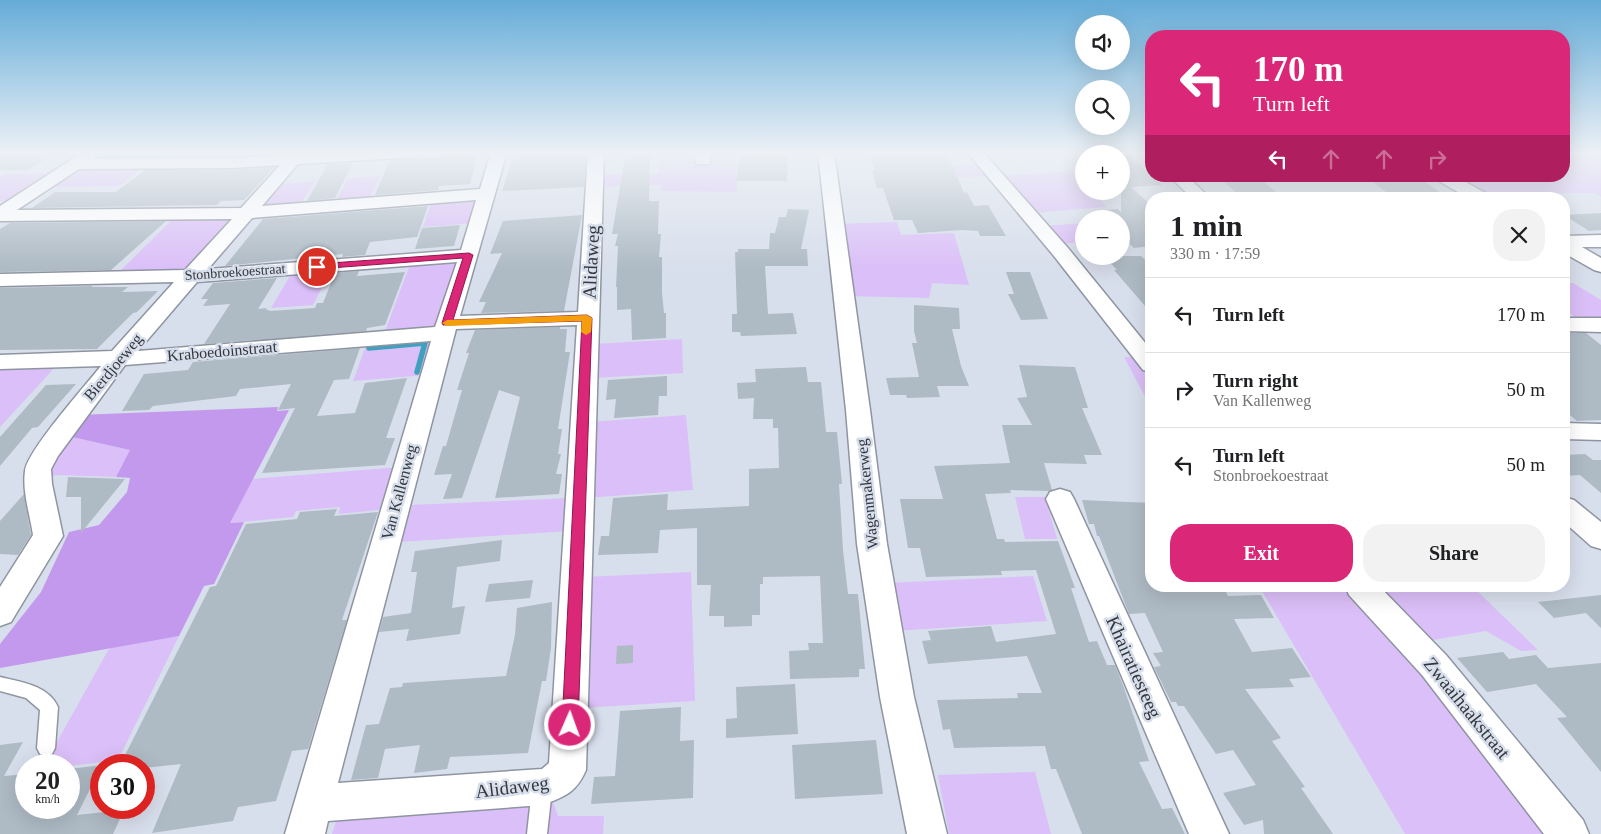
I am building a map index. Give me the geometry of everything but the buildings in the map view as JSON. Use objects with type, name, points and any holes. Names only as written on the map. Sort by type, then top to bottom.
[{"type":"street","points":[[0,215],[35,191]]},
{"type":"street","name":"Bierdjoeweg","points":[[0,613],[48,536],[38,484],[38,469],[46,453],[118,359],[265,191]]},
{"type":"street","name":"Van Kallenweg","points":[[305,834],[445,328],[469,255],[487,191]]},
{"type":"street","name":"Alidaweg","points":[[313,803],[543,787],[557,782],[567,770],[594,191]]},
{"type":"street","name":"Wagenmakerweg","points":[[831,191],[858,410],[872,544],[897,697],[927,834]]},
{"type":"street","points":[[1007,191],[1060,252],[1145,358]]},
{"type":"street","points":[[0,215],[245,213],[486,194]]},
{"type":"street","points":[[1570,243],[1601,242]]},
{"type":"street","points":[[1570,247],[1601,266]]},
{"type":"street","name":"Stonbroekoestraat","points":[[0,280],[191,276],[469,255]]},
{"type":"street","name":"Kraboedoinstraat","points":[[0,362],[118,359],[445,328],[587,318]]},
{"type":"street","points":[[1570,325],[1601,325]]},
{"type":"street","points":[[1570,432],[1601,432]]},
{"type":"street","name":"Khairatiesteeg","points":[[1060,499],[1208,834]]},
{"type":"street","points":[[1570,513],[1601,538]]},
{"type":"street","name":"Zwaaihaakstraat","points":[[1366,592],[1434,664],[1569,834]]},
{"type":"lane","points":[[0,684],[31,692],[49,707],[46,748]]},
{"type":"lane","points":[[537,834],[543,787]]},
{"type":"shaded area","points":[[0,191],[32,191],[17,201],[0,201]]},
{"type":"shaded area","points":[[272,191],[309,191],[300,205],[260,207]]},
{"type":"shaded area","points":[[341,191],[373,191],[368,201],[335,203]]},
{"type":"shaded area","points":[[661,191],[737,191],[737,192]]},
{"type":"shaded area","points":[[1013,191],[1075,191],[1075,200],[1100,200],[1107,207],[1032,213]]},
{"type":"shaded area","points":[[1476,191],[1601,191],[1601,197],[1595,193]]},
{"type":"shaded area","points":[[479,199],[474,223],[423,227],[432,200]]},
{"type":"shaded area","points":[[178,214],[238,214],[191,270],[116,275]]},
{"type":"shaded area","points":[[897,222],[901,235],[954,233],[969,285],[932,283],[929,298],[846,296],[838,224]]},
{"type":"shaded area","points":[[1075,224],[1075,243],[1060,244],[1044,226]]},
{"type":"shaded area","points":[[460,261],[439,327],[384,334],[411,262]]},
{"type":"shaded area","points":[[332,268],[313,305],[271,308],[293,271]]},
{"type":"shaded area","points":[[1570,283],[1601,300],[1601,322],[1583,323],[1570,313]]},
{"type":"shaded area","points":[[424,338],[434,341],[427,375],[353,381],[367,343]]},
{"type":"shaded area","points":[[682,339],[683,373],[592,378],[595,344]]},
{"type":"shaded area","points":[[1124,357],[1139,357],[1145,364],[1145,397]]},
{"type":"shaded area","points":[[58,364],[0,427],[0,368]]},
{"type":"shaded area","points":[[278,407],[277,411],[289,410],[230,523],[244,522],[214,584],[204,586],[179,636],[0,668],[0,644],[41,592],[69,532],[99,525],[127,492],[130,478],[116,477],[130,450],[63,435],[78,415]]},
{"type":"shaded area","points":[[686,415],[693,490],[586,498],[589,422]]},
{"type":"shaded area","points":[[63,435],[130,450],[116,477],[58,475],[48,477]]},
{"type":"shaded area","points":[[401,467],[388,509],[339,514],[340,507],[296,511],[293,517],[230,523],[251,479]]},
{"type":"shaded area","points":[[1015,497],[1045,497],[1057,539],[1025,539]]},
{"type":"shaded area","points":[[571,498],[570,531],[399,542],[409,505]]},
{"type":"shaded area","points":[[691,572],[695,701],[583,708],[585,577]]},
{"type":"shaded area","points":[[1033,576],[1047,621],[895,631],[887,583]]},
{"type":"shaded area","points":[[1263,592],[1356,592],[1557,834],[1405,834]]},
{"type":"shaded area","points":[[1373,592],[1478,592],[1538,650],[1521,651],[1486,631],[1421,642]]},
{"type":"shaded area","points":[[179,636],[121,754],[90,754],[90,763],[80,765],[80,754],[50,754],[110,647]]},
{"type":"shaded area","points":[[1035,772],[1051,834],[949,834],[938,775]]},
{"type":"shaded area","points":[[551,796],[558,816],[604,816],[603,834],[332,834],[337,818]]},
{"type":"waterway","points":[[369,348],[425,343],[417,372]]},
{"type":"slow traffic","points":[[447,323],[587,318],[586,332]]},
{"type":"route","points":[[317,267],[469,255],[447,323],[587,318],[570,725]]}]
